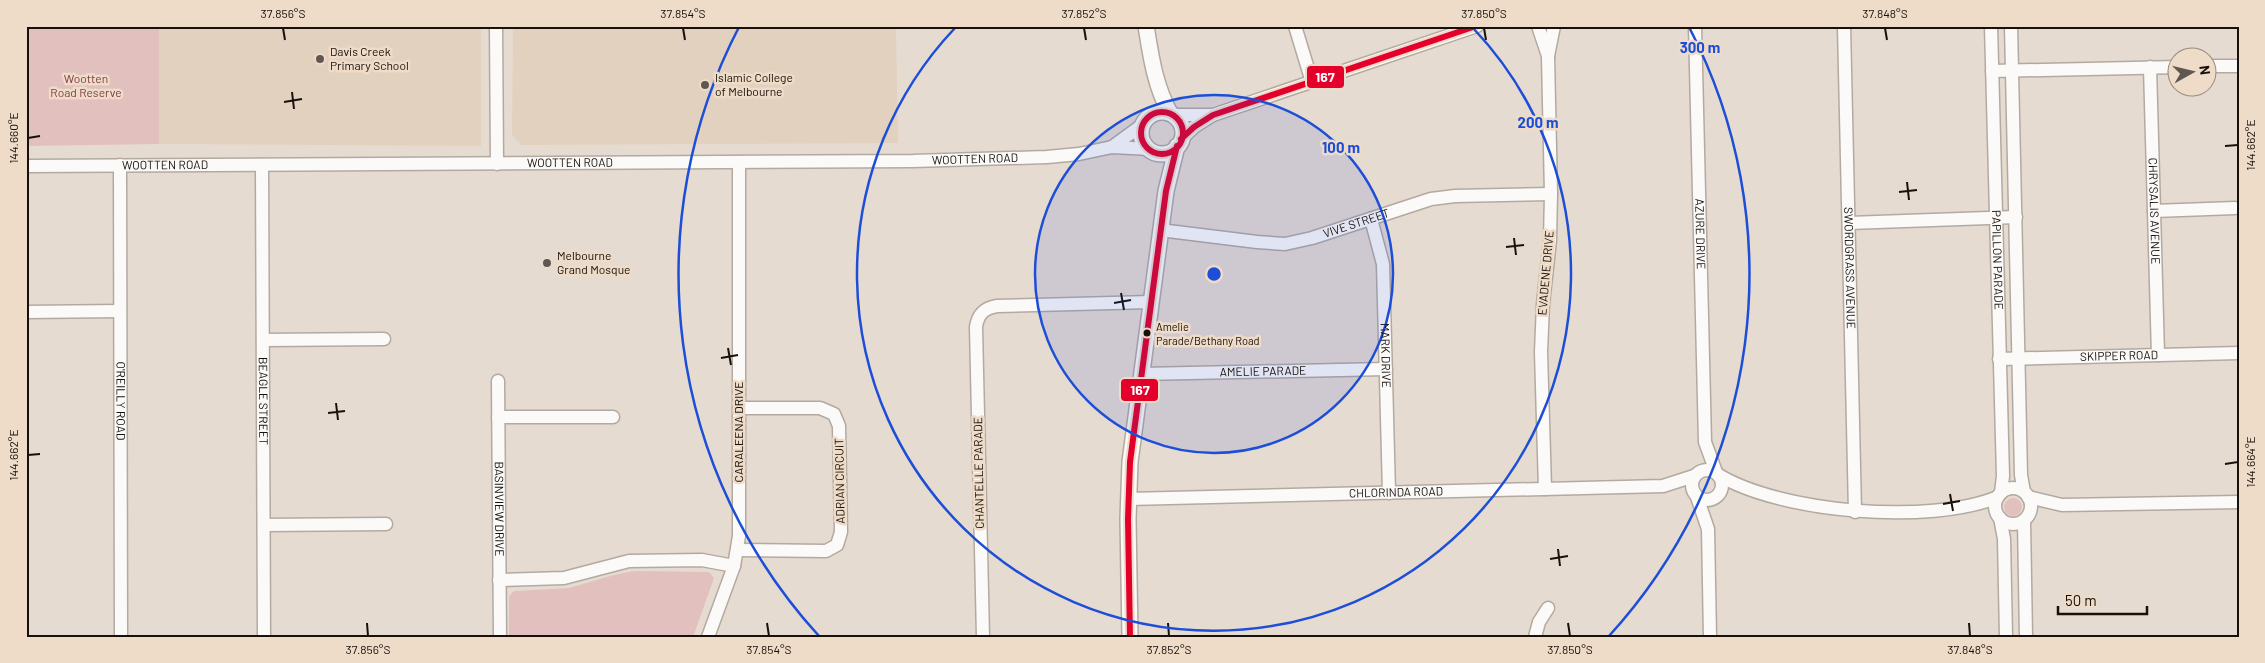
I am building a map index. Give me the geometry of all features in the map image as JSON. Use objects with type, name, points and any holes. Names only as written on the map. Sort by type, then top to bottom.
[{"type":"street","points":[[496,26],[497,164]]},
{"type":"street","points":[[1130,637],[1128,499],[1131,453],[1166,191],[1180,143],[1182,126],[1163,100],[1153,73],[1146,26]]},
{"type":"street","points":[[1295,26],[1312,82]]},
{"type":"street","points":[[1152,150],[1166,153],[1180,143],[1194,127],[1213,115],[1477,26]]},
{"type":"street","name":"EVADENE DRIVE","points":[[1538,26],[1548,56]]},
{"type":"street","name":"EVADENE DRIVE","points":[[1545,489],[1541,344],[1550,240],[1548,56],[1554,26]]},
{"type":"street","name":"AZURE DRIVE","points":[[1695,26],[1705,442],[1716,473]]},
{"type":"street","name":"SWORDGRASS AVENUE","points":[[1844,26],[1855,512]]},
{"type":"street","name":"PAPILLON PARADE","points":[[1990,26],[1994,219],[2003,476],[2000,495]]},
{"type":"street","name":"PAPILLON PARADE","points":[[2011,26],[2020,358],[2021,475],[2026,494]]},
{"type":"street","points":[[2218,66],[2239,66]]},
{"type":"street","name":"CHRYSALIS AVENUE","points":[[2150,67],[2158,354]]},
{"type":"street","points":[[1992,71],[2168,67]]},
{"type":"street","points":[[1153,73],[1151,102],[1144,122],[1142,138],[1152,150],[1160,165],[1166,191]]},
{"type":"street","points":[[1144,122],[1157,112],[1213,115]]},
{"type":"street","name":"WOOTTEN ROAD","points":[[1112,147],[1144,122]]},
{"type":"street","name":"WOOTTEN ROAD","points":[[26,166],[913,161],[1047,158],[1112,147],[1152,150]]},
{"type":"street","name":"CARALEENA DRIVE","points":[[708,637],[738,550],[739,162]]},
{"type":"street","name":"O'REILLY ROAD","points":[[120,165],[122,637]]},
{"type":"street","name":"BEAGLE STREET","points":[[262,165],[264,637]]},
{"type":"street","name":"VIVE STREET","points":[[1160,230],[1286,244],[1302,241],[1438,197],[1551,194]]},
{"type":"street","points":[[2154,211],[2234,208]]},
{"type":"street","points":[[1849,223],[2016,217]]},
{"type":"street","name":"MARK DRIVE","points":[[1371,219],[1383,264],[1389,492]]},
{"type":"street","name":"CHANTELLE PARADE","points":[[983,637],[976,327],[978,317],[983,310],[997,306],[1151,302]]},
{"type":"street","points":[[26,312],[120,311]]},
{"type":"street","points":[[263,340],[384,339]]},
{"type":"street","name":"SKIPPER ROAD","points":[[1999,359],[2239,353]]},
{"type":"street","name":"AMELIE PARADE","points":[[1142,374],[1386,369]]},
{"type":"street","name":"BASINVIEW DRIVE","points":[[498,381],[500,637]]},
{"type":"street","name":"ADRIAN CIRCUIT","points":[[738,550],[826,551],[837,545],[841,532],[839,426],[834,414],[820,408],[739,408]]},
{"type":"street","points":[[498,417],[613,416]]},
{"type":"street","name":"AZURE DRIVE","points":[[1695,475],[1705,442]]},
{"type":"street","points":[[1708,529],[1692,485],[1695,475],[1707,470],[1750,489],[1816,505],[1855,512],[1967,508],[1999,517],[2009,524],[2062,505]]},
{"type":"street","points":[[1710,637],[1708,529],[1722,485],[1716,473]]},
{"type":"street","name":"CHLORINDA ROAD","points":[[1128,499],[1663,486],[1695,475]]},
{"type":"street","name":"CHLORINDA ROAD","points":[[1663,486],[1697,496]]},
{"type":"street","points":[[1697,496],[1707,500],[1750,489]]},
{"type":"street","points":[[1967,508],[2010,489],[2062,505],[2239,502]]},
{"type":"street","points":[[2026,494],[2031,506],[2026,518],[2026,637]]},
{"type":"street","points":[[2000,495],[1996,506],[2004,539],[2006,637]]},
{"type":"street","points":[[264,526],[386,524]]},
{"type":"street","points":[[499,580],[564,578],[629,561],[702,560],[734,566]]},
{"type":"street","points":[[1535,637],[1539,622],[1548,608]]},
{"type":"shaded area","name":"Davis Creek Primary School","points":[[159,26],[481,26],[481,146],[159,144]]},
{"type":"shaded area","name":"Islamic College of Melbourne","points":[[513,26],[896,26],[898,143],[521,145],[512,135]]},
{"type":"green space","name":"Wootten Road Reserve","points":[[26,26],[159,26],[159,144],[26,146]]},
{"type":"green space","points":[[2013,498],[2019,501],[2022,507],[2019,513],[2013,516],[2007,513],[2004,507],[2007,501]]},
{"type":"green space","points":[[634,571],[709,572],[714,578],[693,637],[509,637],[509,596],[514,591],[569,588]]},
{"type":"transit line","name":"167","points":[[1181,139],[1194,127],[1213,115],[1476,26]]},
{"type":"transit line","name":"167","points":[[1162,112],[1177,118],[1183,133],[1177,148],[1162,154],[1147,148],[1141,133],[1147,118],[1162,112]]},
{"type":"transit line","name":"167","points":[[1130,637],[1128,519],[1130,462],[1166,191],[1177,146]]},
{"type":"place","name":"Davis Creek Primary School","points":[[320,59]]},
{"type":"place","name":"Islamic College of Melbourne","points":[[705,85]]},
{"type":"place","name":"Melbourne Grand Mosque","points":[[547,263]]},
{"type":"place","name":"Amelie Parade/Bethany Road","points":[[1147,333]]}]
